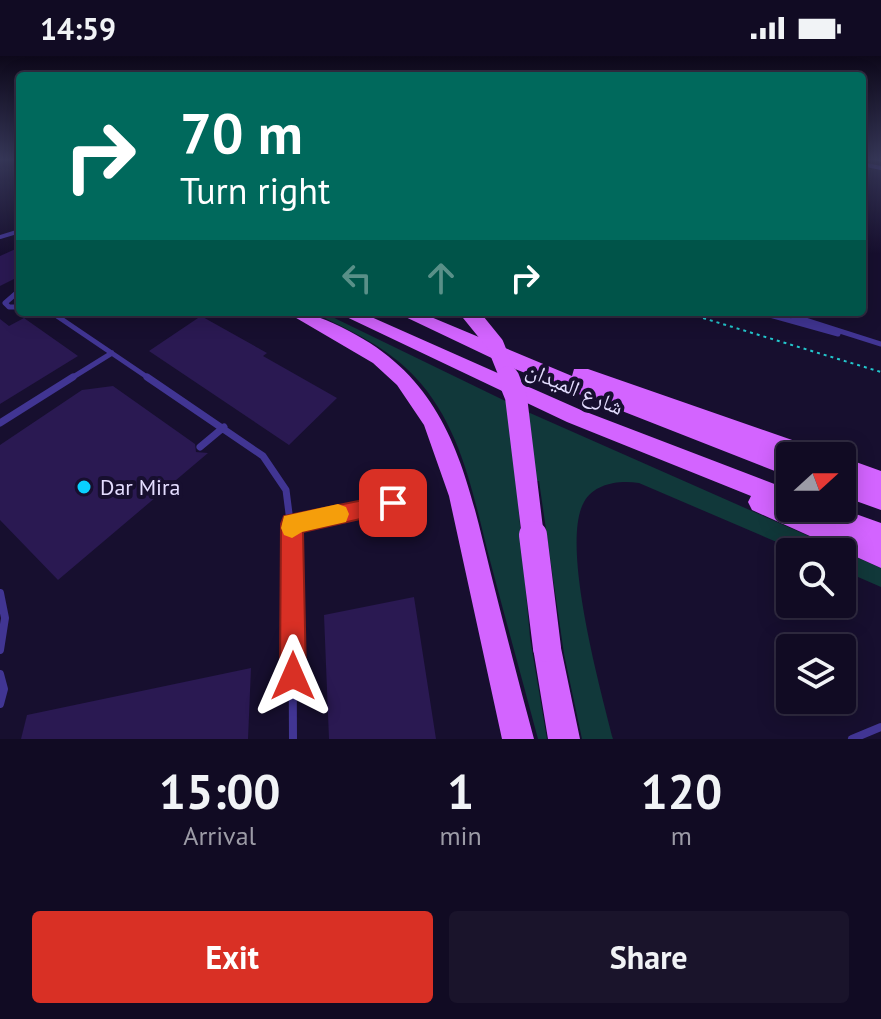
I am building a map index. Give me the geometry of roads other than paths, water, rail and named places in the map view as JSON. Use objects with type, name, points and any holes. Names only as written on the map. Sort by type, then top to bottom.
[{"type":"main road","points":[[303,316],[356,341],[381,359],[416,394],[434,422],[454,476],[518,739]]},
{"type":"main road","name":"شارع الميدان","points":[[354,316],[503,386],[776,496]]},
{"type":"main road","name":"شارع الميدان","points":[[413,316],[522,364],[776,462]]},
{"type":"main road","points":[[472,316],[502,356],[516,397],[547,648],[564,739]]},
{"type":"main road","points":[[522,364],[581,374],[776,444]]},
{"type":"main road","points":[[653,448],[774,509],[881,556]]},
{"type":"main road","points":[[862,476],[881,499]]},
{"type":"main road","points":[[846,522],[881,535]]},
{"type":"lane","points":[[55,316],[224,427],[263,456],[280,477],[291,504],[292,524],[293,739]]},
{"type":"lane","points":[[775,316],[854,336]]},
{"type":"lane","points":[[792,316],[881,344]]},
{"type":"lane","points":[[0,422],[112,353]]},
{"type":"lane","points":[[200,447],[224,427]]},
{"type":"lane","points":[[292,524],[393,503]]},
{"type":"lane","points":[[0,593],[5,618],[0,650]]},
{"type":"lane","points":[[0,674],[4,689],[0,704]]},
{"type":"lane","points":[[852,739],[867,730],[881,727]]},
{"type":"place","name":"Dar Mira","points":[[84,487]]}]
